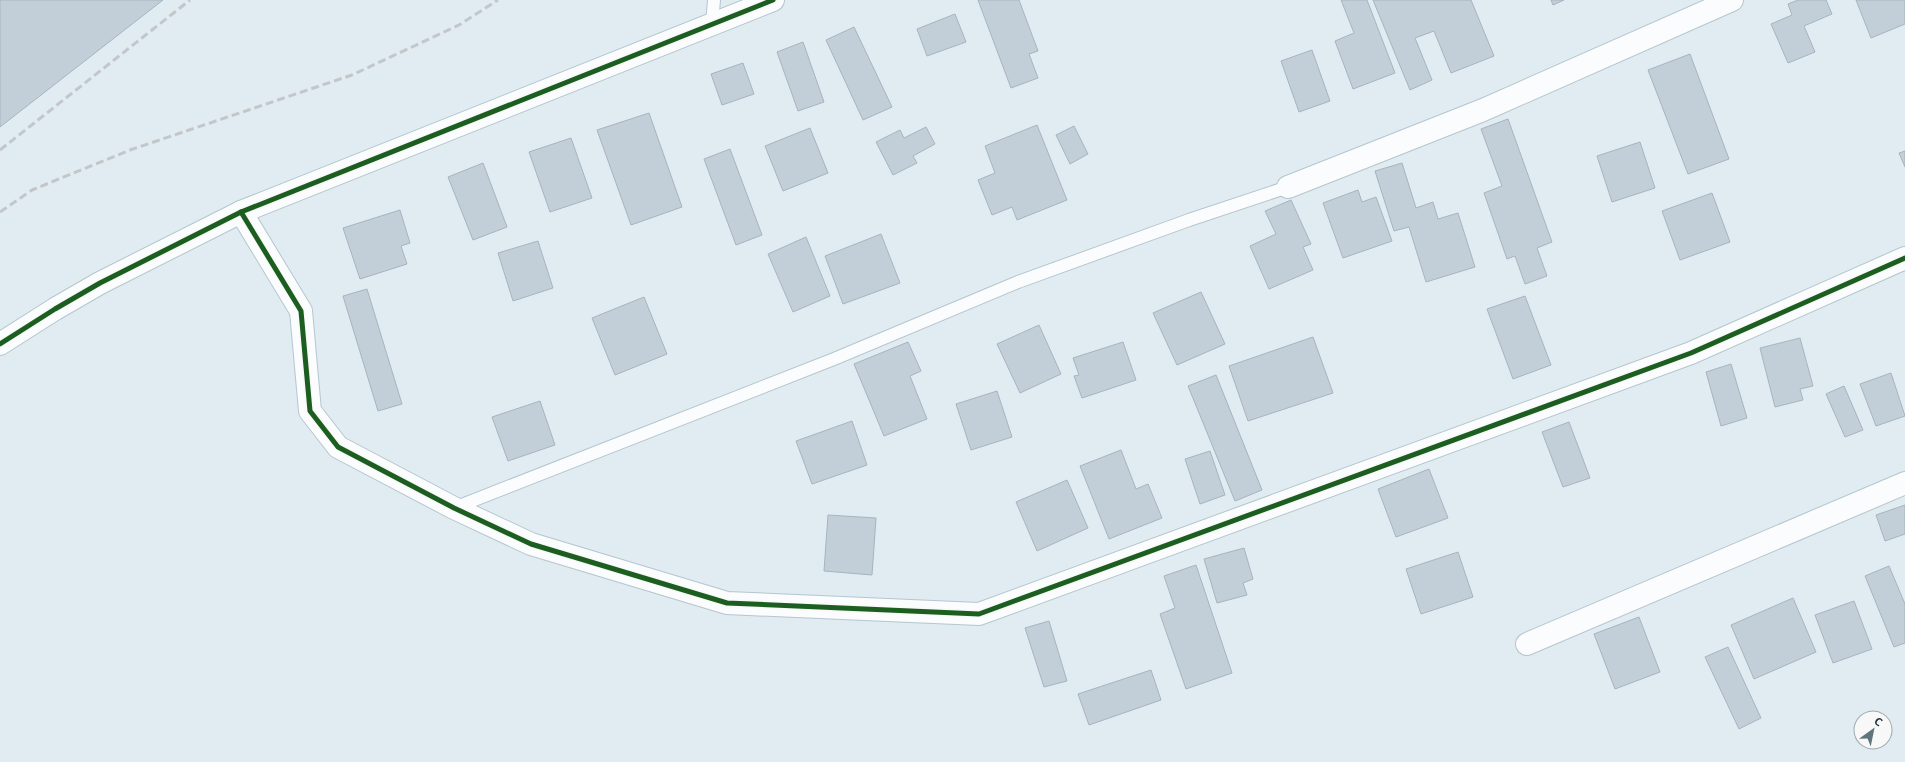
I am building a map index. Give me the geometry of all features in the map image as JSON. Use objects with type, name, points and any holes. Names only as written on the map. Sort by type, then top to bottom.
[{"type":"street","points":[[0,344],[17,332],[100,283],[241,212],[773,0]]},
{"type":"street","points":[[1288,187],[1483,110],[1732,0]]},
{"type":"street","points":[[241,212],[301,311],[310,411],[338,447],[454,508],[531,544],[727,603],[979,614],[1691,353],[1905,258]]},
{"type":"street","points":[[1527,644],[1905,483]]},
{"type":"lane","points":[[712,24],[714,0]]},
{"type":"lane","points":[[454,508],[834,359],[1018,282],[1189,220],[1288,187]]},
{"type":"building","points":[[0,0],[163,0],[0,127]]},
{"type":"building","points":[[978,0],[1019,0],[1038,51],[1029,54],[1038,78],[1011,88]]},
{"type":"building","points":[[1341,0],[1367,0],[1395,73],[1353,89],[1335,41],[1354,33]]},
{"type":"building","points":[[1373,0],[1471,0],[1494,56],[1451,73],[1434,31],[1415,38],[1432,80],[1410,90]]},
{"type":"building","points":[[1551,0],[1564,0],[1553,5]]},
{"type":"building","points":[[1798,0],[1826,0],[1832,14],[1804,26],[1815,52],[1788,63],[1771,24],[1792,15],[1788,4]]},
{"type":"building","points":[[1856,0],[1905,0],[1905,24],[1871,38]]},
{"type":"building","points":[[955,14],[966,42],[927,56],[917,29]]},
{"type":"building","points":[[854,27],[892,107],[863,120],[826,40]]},
{"type":"building","points":[[803,42],[824,102],[798,111],[777,52]]},
{"type":"building","points":[[1312,50],[1330,101],[1299,112],[1281,61]]},
{"type":"building","points":[[1690,54],[1729,159],[1688,174],[1648,70]]},
{"type":"building","points":[[743,63],[754,94],[722,105],[711,74]]},
{"type":"building","points":[[649,113],[682,207],[631,225],[597,130]]},
{"type":"building","points":[[1508,119],[1552,242],[1537,248],[1547,276],[1525,284],[1515,256],[1507,259],[1484,193],[1502,186],[1481,129]]},
{"type":"building","points":[[1037,125],[1067,200],[1017,220],[1012,207],[992,215],[978,180],[995,173],[985,146]]},
{"type":"building","points":[[1074,126],[1088,154],[1070,164],[1056,135]]},
{"type":"building","points":[[926,127],[935,144],[913,156],[917,163],[893,175],[876,142],[900,130],[904,138]]},
{"type":"building","points":[[810,128],[828,173],[783,191],[765,146]]},
{"type":"building","points":[[571,138],[592,198],[550,212],[529,152]]},
{"type":"building","points":[[1640,142],[1655,188],[1612,202],[1597,156]]},
{"type":"building","points":[[730,149],[762,235],[736,245],[704,159]]},
{"type":"building","points":[[1905,151],[1905,167],[1899,153]]},
{"type":"building","points":[[483,163],[507,227],[473,240],[448,177]]},
{"type":"building","points":[[1402,163],[1416,208],[1433,202],[1438,219],[1458,213],[1475,267],[1426,282],[1409,227],[1394,231],[1375,171]]},
{"type":"building","points":[[1358,190],[1362,202],[1376,197],[1392,241],[1343,258],[1323,203]]},
{"type":"building","points":[[1712,193],[1730,242],[1680,260],[1662,211]]},
{"type":"building","points":[[1291,200],[1311,244],[1303,247],[1313,270],[1269,289],[1250,246],[1276,234],[1265,211]]},
{"type":"building","points":[[400,210],[410,243],[401,246],[407,264],[360,279],[343,228]]},
{"type":"building","points":[[881,234],[900,283],[843,304],[825,256]]},
{"type":"building","points":[[806,237],[830,296],[793,312],[768,254]]},
{"type":"building","points":[[538,241],[553,288],[513,301],[498,253]]},
{"type":"building","points":[[367,289],[402,404],[378,411],[343,296]]},
{"type":"building","points":[[1201,292],[1225,344],[1177,365],[1153,313]]},
{"type":"building","points":[[1525,296],[1551,365],[1513,379],[1487,309]]},
{"type":"building","points":[[644,297],[667,354],[615,375],[592,318]]},
{"type":"building","points":[[1039,325],[1061,374],[1020,393],[997,344]]},
{"type":"building","points":[[1313,337],[1333,393],[1248,421],[1229,366]]},
{"type":"building","points":[[1800,338],[1813,386],[1800,389],[1803,400],[1775,407],[1760,348]]},
{"type":"building","points":[[908,342],[921,371],[910,376],[927,419],[884,436],[854,364]]},
{"type":"building","points":[[1123,342],[1136,380],[1082,398],[1074,376],[1079,375],[1073,358]]},
{"type":"building","points":[[1731,364],[1747,418],[1721,426],[1706,372]]},
{"type":"building","points":[[1891,373],[1905,416],[1876,426],[1860,384]]},
{"type":"building","points":[[1216,375],[1262,490],[1235,501],[1188,386]]},
{"type":"building","points":[[1844,386],[1863,430],[1845,437],[1826,394]]},
{"type":"building","points":[[997,391],[1012,437],[971,450],[956,404]]},
{"type":"building","points":[[540,401],[555,445],[508,461],[492,417]]},
{"type":"building","points":[[852,421],[867,465],[812,484],[796,441]]},
{"type":"building","points":[[1569,422],[1590,478],[1563,487],[1542,432]]},
{"type":"building","points":[[1121,450],[1136,489],[1148,484],[1162,518],[1109,539],[1080,466]]},
{"type":"building","points":[[1210,451],[1225,495],[1200,504],[1185,459]]},
{"type":"building","points":[[1429,469],[1448,518],[1396,537],[1378,489]]},
{"type":"building","points":[[1067,480],[1088,528],[1037,551],[1016,502]]},
{"type":"building","points":[[1905,505],[1905,534],[1885,541],[1876,515]]},
{"type":"building","points":[[828,515],[876,518],[872,575],[824,571]]},
{"type":"building","points":[[1244,548],[1253,579],[1243,583],[1247,595],[1217,603],[1204,559]]},
{"type":"building","points":[[1458,552],[1473,597],[1421,614],[1406,569]]},
{"type":"building","points":[[1196,565],[1232,673],[1186,689],[1160,614],[1175,608],[1164,576]]},
{"type":"building","points":[[1889,566],[1905,604],[1905,643],[1894,647],[1865,576]]},
{"type":"building","points":[[1793,598],[1816,652],[1754,679],[1731,625]]},
{"type":"building","points":[[1854,601],[1872,649],[1833,663],[1815,615]]},
{"type":"building","points":[[1639,617],[1660,672],[1615,689],[1594,634]]},
{"type":"building","points":[[1049,621],[1067,681],[1044,687],[1025,628]]},
{"type":"building","points":[[1728,647],[1761,718],[1739,729],[1705,657]]},
{"type":"building","points":[[1151,670],[1161,700],[1089,725],[1078,694]]},
{"type":"railway","points":[[0,150],[190,0]]},
{"type":"railway","points":[[0,212],[32,190],[130,150],[352,75],[459,25],[498,0]]},
{"type":"cycle path","points":[[0,344],[55,309],[100,283],[241,212],[773,0]]},
{"type":"cycle path","points":[[241,212],[301,311],[310,411],[338,447],[454,508],[531,544],[727,603],[979,614],[1691,353],[1905,258]]}]
